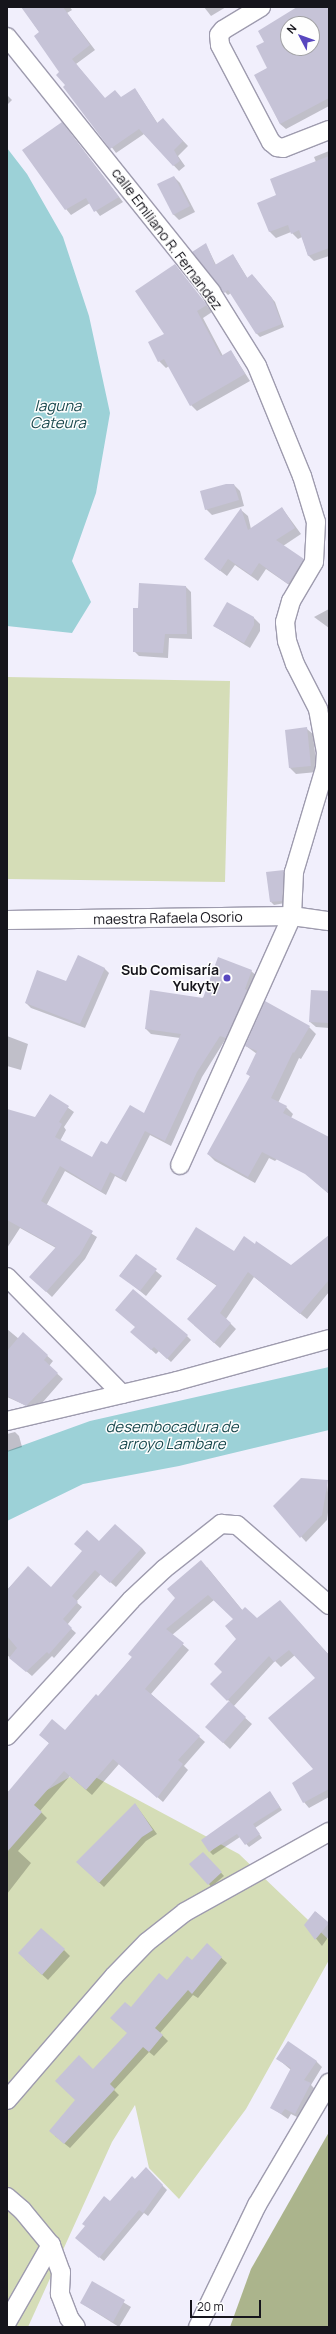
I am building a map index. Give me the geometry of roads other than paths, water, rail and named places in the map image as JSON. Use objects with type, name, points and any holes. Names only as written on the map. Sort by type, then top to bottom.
[{"type":"street","points":[[261,7],[223,30],[219,40],[271,142],[277,147],[283,148],[329,130]]},
{"type":"street","name":"calle Emiliano R. Fernandez","points":[[7,37],[211,292],[257,366],[302,476],[316,522],[315,556],[314,562],[291,601],[285,622],[287,641],[295,664],[318,709],[326,752],[317,797],[294,872],[292,916]]},
{"type":"street","points":[[180,1165],[292,916]]},
{"type":"street","name":"maestra Rafaela Osorio","points":[[7,920],[292,916],[329,921]]},
{"type":"street","points":[[7,1277],[122,1394]]},
{"type":"street","points":[[7,1421],[177,1381],[329,1339]]},
{"type":"street","points":[[7,1736],[131,1600],[164,1568],[221,1524],[237,1525],[329,1605]]},
{"type":"street","points":[[7,2100],[114,1976],[147,1942],[185,1912],[329,1832]]},
{"type":"street","points":[[198,2327],[257,2206],[329,2083]]},
{"type":"street","points":[[7,2197],[22,2210],[51,2244],[61,2272],[60,2294],[69,2318],[76,2327]]},
{"type":"street","points":[[7,2322],[51,2244]]},
{"type":"water","name":"laguna Cateura","points":[[7,148],[27,174],[63,237],[89,316],[110,413],[96,493],[72,561],[91,602],[72,633],[7,626]]},
{"type":"water","name":"desembocadura de arroyo Lambare","points":[[329,1367],[329,1430],[179,1466],[83,1484],[7,1521],[7,1451],[90,1421]]},
{"type":"place","name":"Sub Comisaría Yukyty","points":[[227,978]]}]
